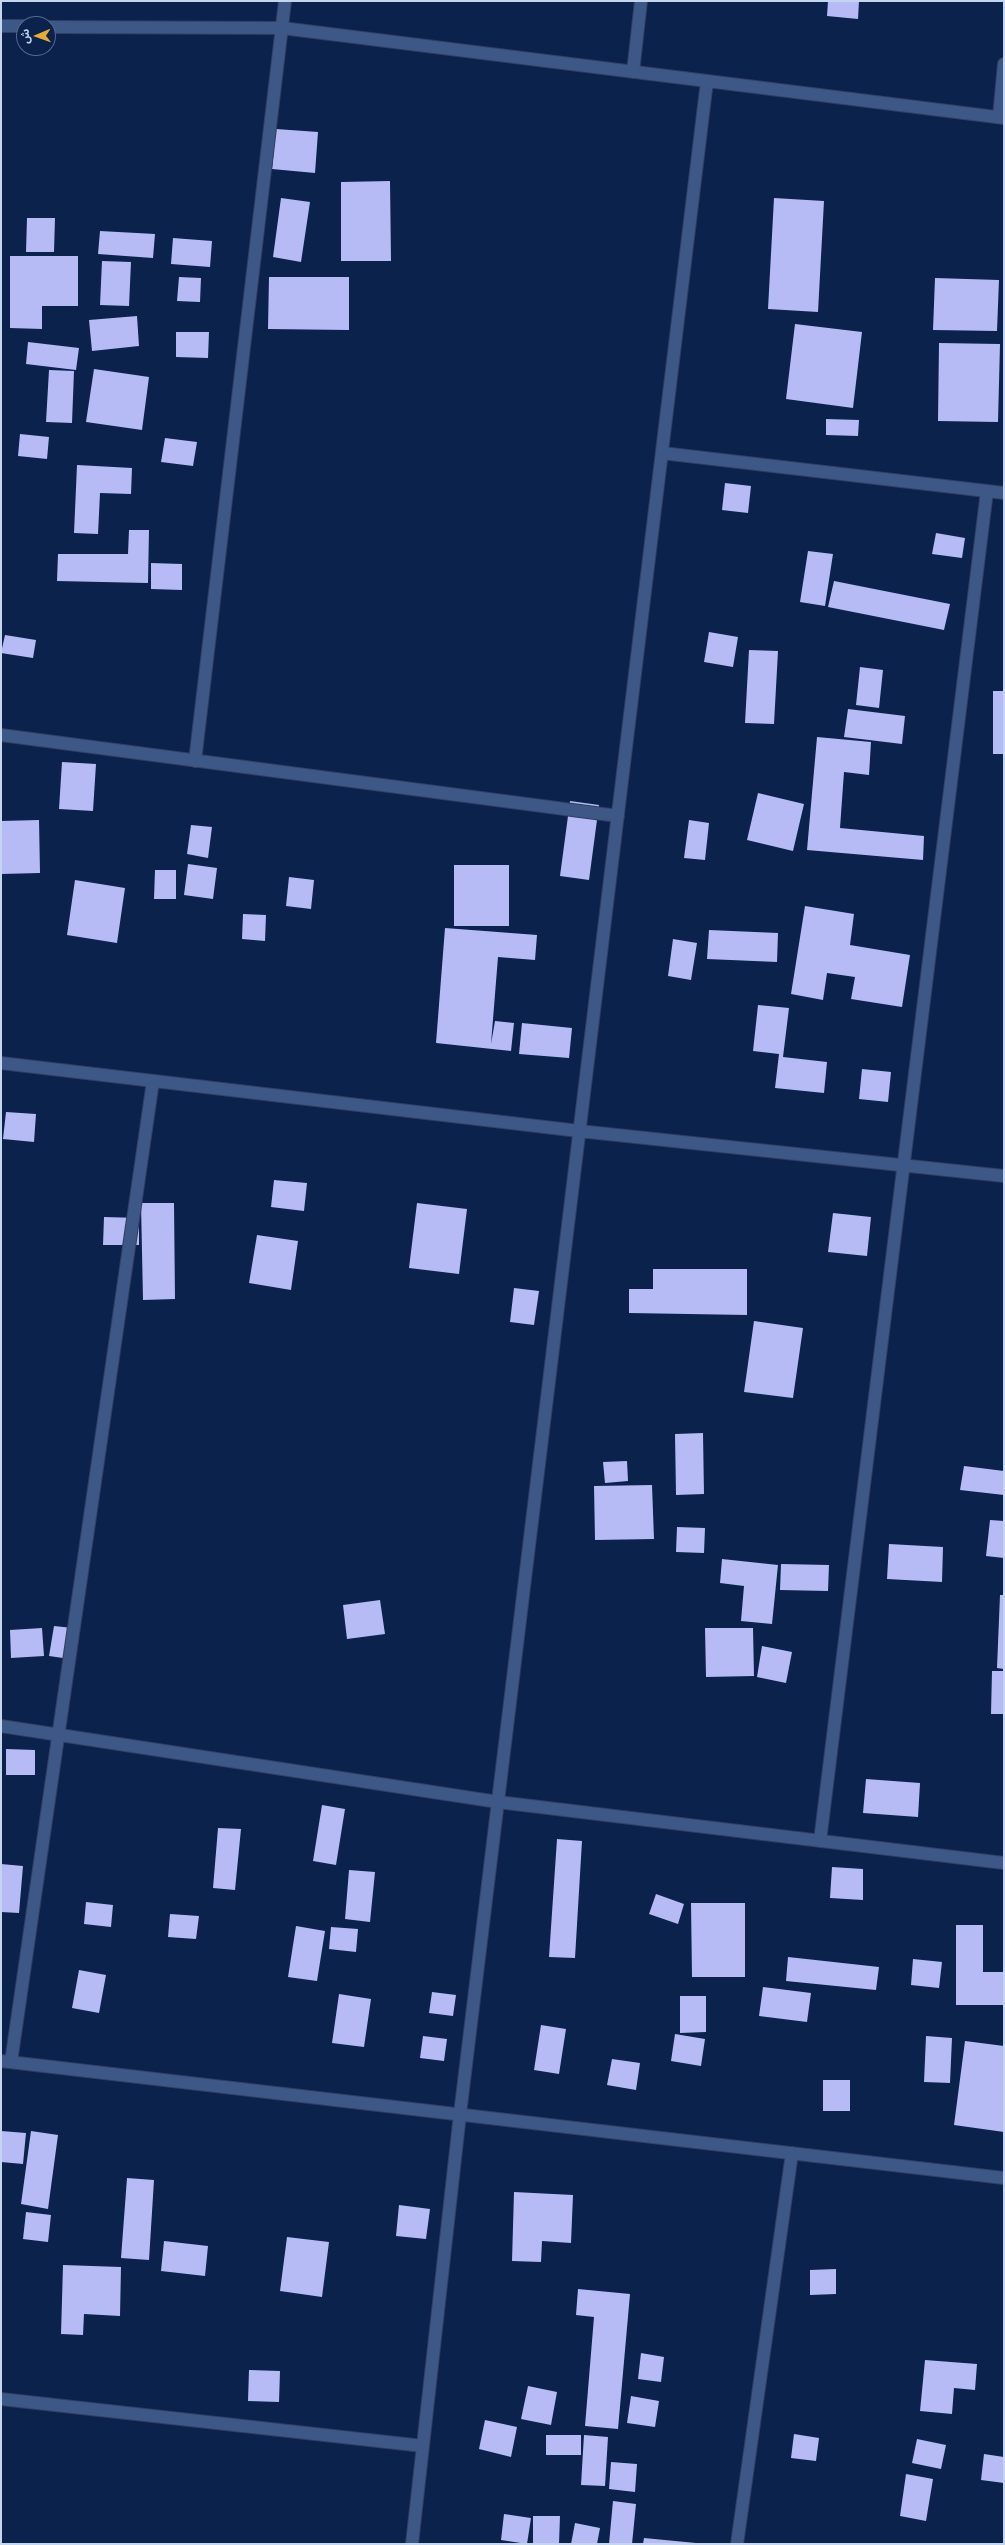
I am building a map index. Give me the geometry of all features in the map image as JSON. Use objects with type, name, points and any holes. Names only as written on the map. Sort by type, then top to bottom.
[{"type":"street","points":[[195,761],[285,1]]},
{"type":"street","points":[[633,72],[641,1]]},
{"type":"street","points":[[1,26],[16,26]]},
{"type":"street","points":[[56,26],[282,28],[1001,118],[1004,64]]},
{"type":"street","points":[[412,2544],[460,2114],[707,80]]},
{"type":"street","points":[[662,453],[1004,493]]},
{"type":"street","points":[[820,1841],[987,491]]},
{"type":"street","points":[[1,736],[618,816]]},
{"type":"street","points":[[1,1063],[579,1131],[1004,1176]]},
{"type":"street","points":[[153,1081],[58,1735],[6,2061],[1004,2178]]},
{"type":"street","points":[[1,1726],[498,1802],[1004,1863]]},
{"type":"street","points":[[737,2544],[792,2153]]},
{"type":"street","points":[[1,2399],[423,2446]]},
{"type":"building","points":[[828,1],[859,1],[858,19],[827,16]]},
{"type":"building","points":[[276,129],[318,132],[315,173],[272,169]]},
{"type":"building","points":[[390,181],[391,261],[341,261],[341,182]]},
{"type":"building","points":[[281,198],[310,202],[301,262],[273,257]]},
{"type":"building","points":[[774,198],[824,201],[818,312],[768,309]]},
{"type":"building","points":[[27,218],[55,218],[54,252],[26,252]]},
{"type":"building","points":[[100,231],[155,234],[153,258],[98,254]]},
{"type":"building","points":[[173,238],[212,241],[210,267],[171,264]]},
{"type":"building","points":[[10,256],[78,256],[78,306],[42,306],[42,329],[10,328]]},
{"type":"building","points":[[102,261],[131,262],[129,306],[100,305]]},
{"type":"building","points":[[179,277],[201,278],[200,302],[177,301]]},
{"type":"building","points":[[269,277],[349,277],[349,330],[268,329]]},
{"type":"building","points":[[935,278],[999,280],[997,331],[933,330]]},
{"type":"building","points":[[137,316],[139,346],[92,351],[89,320]]},
{"type":"building","points":[[795,324],[862,332],[853,408],[786,399]]},
{"type":"building","points":[[176,332],[209,332],[208,358],[176,357]]},
{"type":"building","points":[[28,342],[79,348],[76,370],[26,364]]},
{"type":"building","points":[[939,343],[1000,344],[998,422],[938,421]]},
{"type":"building","points":[[94,369],[149,377],[142,430],[86,422]]},
{"type":"building","points":[[49,370],[74,371],[72,423],[46,422]]},
{"type":"building","points":[[826,419],[859,420],[858,436],[826,435]]},
{"type":"building","points":[[20,434],[49,437],[47,459],[18,456]]},
{"type":"building","points":[[165,438],[197,442],[193,466],[161,462]]},
{"type":"building","points":[[77,465],[132,468],[131,494],[100,493],[98,534],[74,533]]},
{"type":"building","points":[[725,483],[751,486],[748,513],[722,510]]},
{"type":"building","points":[[129,530],[149,530],[148,583],[57,581],[58,554],[128,554]]},
{"type":"building","points":[[936,533],[965,538],[962,558],[932,554]]},
{"type":"building","points":[[808,551],[833,554],[825,606],[800,602]]},
{"type":"building","points":[[151,563],[182,564],[182,590],[151,589]]},
{"type":"building","points":[[834,581],[950,604],[944,630],[828,607]]},
{"type":"building","points":[[709,632],[738,637],[733,667],[704,662]]},
{"type":"building","points":[[5,635],[36,640],[33,658],[1,653]]},
{"type":"building","points":[[749,650],[778,651],[774,724],[745,723]]},
{"type":"building","points":[[860,667],[883,670],[879,708],[856,705]]},
{"type":"building","points":[[993,691],[1004,691],[1004,754],[993,754]]},
{"type":"building","points":[[848,709],[905,716],[902,744],[844,737]]},
{"type":"building","points":[[817,737],[871,742],[869,775],[844,772],[840,828],[924,836],[923,860],[807,850]]},
{"type":"building","points":[[62,762],[96,764],[93,811],[59,809]]},
{"type":"building","points":[[758,793],[804,804],[793,851],[747,840]]},
{"type":"building","points":[[570,801],[599,805],[589,880],[560,876]]},
{"type":"building","points":[[39,820],[40,873],[1,874],[1,821]]},
{"type":"building","points":[[689,820],[709,823],[705,860],[684,858]]},
{"type":"building","points":[[191,825],[212,827],[208,858],[187,854]]},
{"type":"building","points":[[188,864],[217,868],[213,899],[184,895]]},
{"type":"building","points":[[454,865],[509,865],[509,926],[454,926]]},
{"type":"building","points":[[155,870],[176,870],[176,899],[154,899]]},
{"type":"building","points":[[289,877],[314,880],[311,909],[286,906]]},
{"type":"building","points":[[75,880],[125,888],[117,943],[67,935]]},
{"type":"building","points":[[805,906],[854,914],[850,945],[910,955],[902,1007],[851,999],[855,977],[827,973],[823,1000],[791,994]]},
{"type":"building","points":[[243,914],[266,915],[265,941],[242,939]]},
{"type":"building","points":[[445,928],[537,935],[535,960],[498,957],[491,1044],[495,1021],[514,1023],[511,1051],[436,1043]]},
{"type":"building","points":[[709,930],[778,933],[777,962],[707,959]]},
{"type":"building","points":[[673,939],[697,943],[691,980],[668,976]]},
{"type":"building","points":[[758,1005],[789,1008],[783,1057],[827,1062],[824,1093],[775,1088],[779,1054],[753,1051]]},
{"type":"building","points":[[522,1023],[572,1028],[569,1058],[519,1054]]},
{"type":"building","points":[[862,1069],[891,1072],[888,1102],[859,1099]]},
{"type":"building","points":[[6,1112],[36,1114],[34,1142],[3,1139]]},
{"type":"building","points":[[274,1180],[307,1183],[304,1211],[271,1207]]},
{"type":"building","points":[[141,1203],[174,1203],[175,1299],[143,1300]]},
{"type":"building","points":[[417,1203],[467,1209],[459,1274],[409,1268]]},
{"type":"building","points":[[833,1213],[871,1217],[867,1256],[828,1252]]},
{"type":"building","points":[[104,1217],[139,1218],[139,1245],[103,1245]]},
{"type":"building","points":[[257,1235],[298,1241],[291,1290],[249,1283]]},
{"type":"building","points":[[653,1269],[747,1269],[747,1315],[629,1313],[629,1289],[653,1289]]},
{"type":"building","points":[[514,1288],[539,1291],[534,1325],[510,1322]]},
{"type":"building","points":[[754,1321],[803,1328],[793,1398],[744,1392]]},
{"type":"building","points":[[703,1433],[704,1494],[676,1495],[675,1434]]},
{"type":"building","points":[[627,1461],[628,1481],[605,1483],[603,1462]]},
{"type":"building","points":[[964,1466],[1004,1471],[1004,1495],[960,1490]]},
{"type":"building","points":[[652,1485],[654,1539],[595,1540],[594,1486]]},
{"type":"building","points":[[990,1520],[1004,1521],[1004,1558],[986,1556]]},
{"type":"building","points":[[677,1527],[705,1528],[704,1553],[676,1552]]},
{"type":"building","points":[[889,1544],[943,1547],[942,1582],[887,1579]]},
{"type":"building","points":[[722,1559],[778,1565],[772,1624],[741,1621],[744,1586],[720,1583]]},
{"type":"building","points":[[781,1564],[829,1565],[828,1591],[780,1590]]},
{"type":"building","points":[[1000,1595],[1004,1595],[1004,1669],[997,1668]]},
{"type":"building","points":[[380,1600],[385,1634],[347,1639],[343,1605]]},
{"type":"building","points":[[54,1626],[73,1628],[70,1659],[49,1656]]},
{"type":"building","points":[[42,1628],[44,1656],[11,1658],[10,1630]]},
{"type":"building","points":[[705,1628],[753,1628],[754,1676],[706,1677]]},
{"type":"building","points":[[762,1646],[792,1652],[786,1683],[757,1677]]},
{"type":"building","points":[[992,1671],[1004,1671],[1004,1714],[991,1714]]},
{"type":"building","points":[[6,1749],[35,1750],[35,1775],[6,1775]]},
{"type":"building","points":[[866,1779],[920,1783],[918,1817],[863,1813]]},
{"type":"building","points":[[322,1805],[345,1809],[336,1865],[313,1861]]},
{"type":"building","points":[[218,1828],[241,1829],[235,1890],[213,1888]]},
{"type":"building","points":[[557,1839],[582,1841],[575,1958],[549,1957]]},
{"type":"building","points":[[1,1864],[23,1866],[19,1913],[1,1912]]},
{"type":"building","points":[[832,1867],[863,1869],[863,1900],[830,1898]]},
{"type":"building","points":[[349,1870],[375,1872],[370,1922],[345,1919]]},
{"type":"building","points":[[656,1894],[684,1904],[678,1924],[649,1914]]},
{"type":"building","points":[[86,1902],[113,1905],[111,1927],[84,1924]]},
{"type":"building","points":[[691,1903],[745,1903],[745,1977],[692,1977]]},
{"type":"building","points":[[170,1914],[199,1916],[196,1939],[168,1937]]},
{"type":"building","points":[[956,1925],[983,1925],[983,1972],[1004,1972],[1004,2005],[956,2005]]},
{"type":"building","points":[[296,1926],[325,1931],[317,1981],[288,1977]]},
{"type":"building","points":[[331,1927],[358,1929],[356,1952],[329,1949]]},
{"type":"building","points":[[788,1957],[879,1967],[876,1990],[786,1981]]},
{"type":"building","points":[[913,1959],[942,1962],[939,1988],[911,1985]]},
{"type":"building","points":[[79,1970],[106,1975],[99,2013],[72,2008]]},
{"type":"building","points":[[763,1987],[811,1993],[807,2022],[759,2016]]},
{"type":"building","points":[[432,1992],[456,1995],[453,2016],[429,2013]]},
{"type":"building","points":[[339,1994],[371,1999],[364,2047],[332,2043]]},
{"type":"building","points":[[680,1996],[706,1996],[706,2032],[680,2033]]},
{"type":"building","points":[[541,2025],[566,2029],[559,2074],[534,2070]]},
{"type":"building","points":[[675,2034],[705,2039],[701,2066],[671,2061]]},
{"type":"building","points":[[423,2036],[447,2039],[444,2061],[420,2058]]},
{"type":"building","points":[[926,2036],[952,2038],[950,2083],[924,2082]]},
{"type":"building","points":[[965,2041],[1004,2046],[1004,2132],[954,2125]]},
{"type":"building","points":[[612,2059],[640,2063],[636,2090],[607,2085]]},
{"type":"building","points":[[823,2080],[850,2080],[850,2111],[823,2111]]},
{"type":"building","points":[[1,2131],[26,2133],[23,2164],[1,2162]]},
{"type":"building","points":[[31,2131],[58,2135],[48,2209],[21,2204]]},
{"type":"building","points":[[127,2178],[154,2180],[149,2260],[121,2258]]},
{"type":"building","points":[[514,2192],[573,2195],[571,2243],[542,2241],[541,2262],[512,2261]]},
{"type":"building","points":[[399,2205],[430,2209],[426,2239],[396,2236]]},
{"type":"building","points":[[26,2212],[51,2215],[48,2242],[23,2239]]},
{"type":"building","points":[[287,2237],[329,2242],[322,2297],[280,2291]]},
{"type":"building","points":[[164,2241],[208,2246],[205,2276],[161,2271]]},
{"type":"building","points":[[63,2265],[121,2267],[120,2316],[84,2314],[83,2335],[61,2334]]},
{"type":"building","points":[[836,2269],[836,2294],[810,2295],[810,2270]]},
{"type":"building","points":[[578,2289],[630,2294],[618,2429],[585,2426],[594,2317],[576,2315]]},
{"type":"building","points":[[641,2353],[664,2357],[661,2382],[638,2379]]},
{"type":"building","points":[[925,2360],[977,2364],[975,2390],[954,2388],[952,2414],[920,2411]]},
{"type":"building","points":[[249,2370],[280,2371],[279,2402],[248,2401]]},
{"type":"building","points":[[528,2386],[557,2392],[551,2425],[521,2419]]},
{"type":"building","points":[[631,2396],[659,2401],[655,2427],[627,2423]]},
{"type":"building","points":[[485,2420],[517,2427],[511,2457],[479,2449]]},
{"type":"building","points":[[794,2434],[819,2438],[816,2461],[791,2458]]},
{"type":"building","points":[[546,2435],[581,2435],[581,2455],[546,2455]]},
{"type":"building","points":[[584,2435],[608,2437],[605,2486],[581,2485]]},
{"type":"building","points":[[917,2439],[946,2445],[941,2469],[912,2463]]},
{"type":"building","points":[[984,2454],[1004,2457],[1004,2483],[981,2480]]},
{"type":"building","points":[[611,2462],[637,2464],[635,2492],[609,2489]]},
{"type":"building","points":[[906,2474],[933,2479],[926,2521],[900,2516]]},
{"type":"building","points":[[613,2501],[636,2504],[632,2544],[609,2544]]},
{"type":"building","points":[[504,2514],[531,2518],[527,2544],[501,2540]]},
{"type":"building","points":[[533,2516],[560,2516],[559,2544],[533,2544]]},
{"type":"building","points":[[575,2523],[600,2528],[597,2544],[571,2544]]},
{"type":"building","points":[[644,2538],[696,2543],[696,2544],[643,2544]]}]
